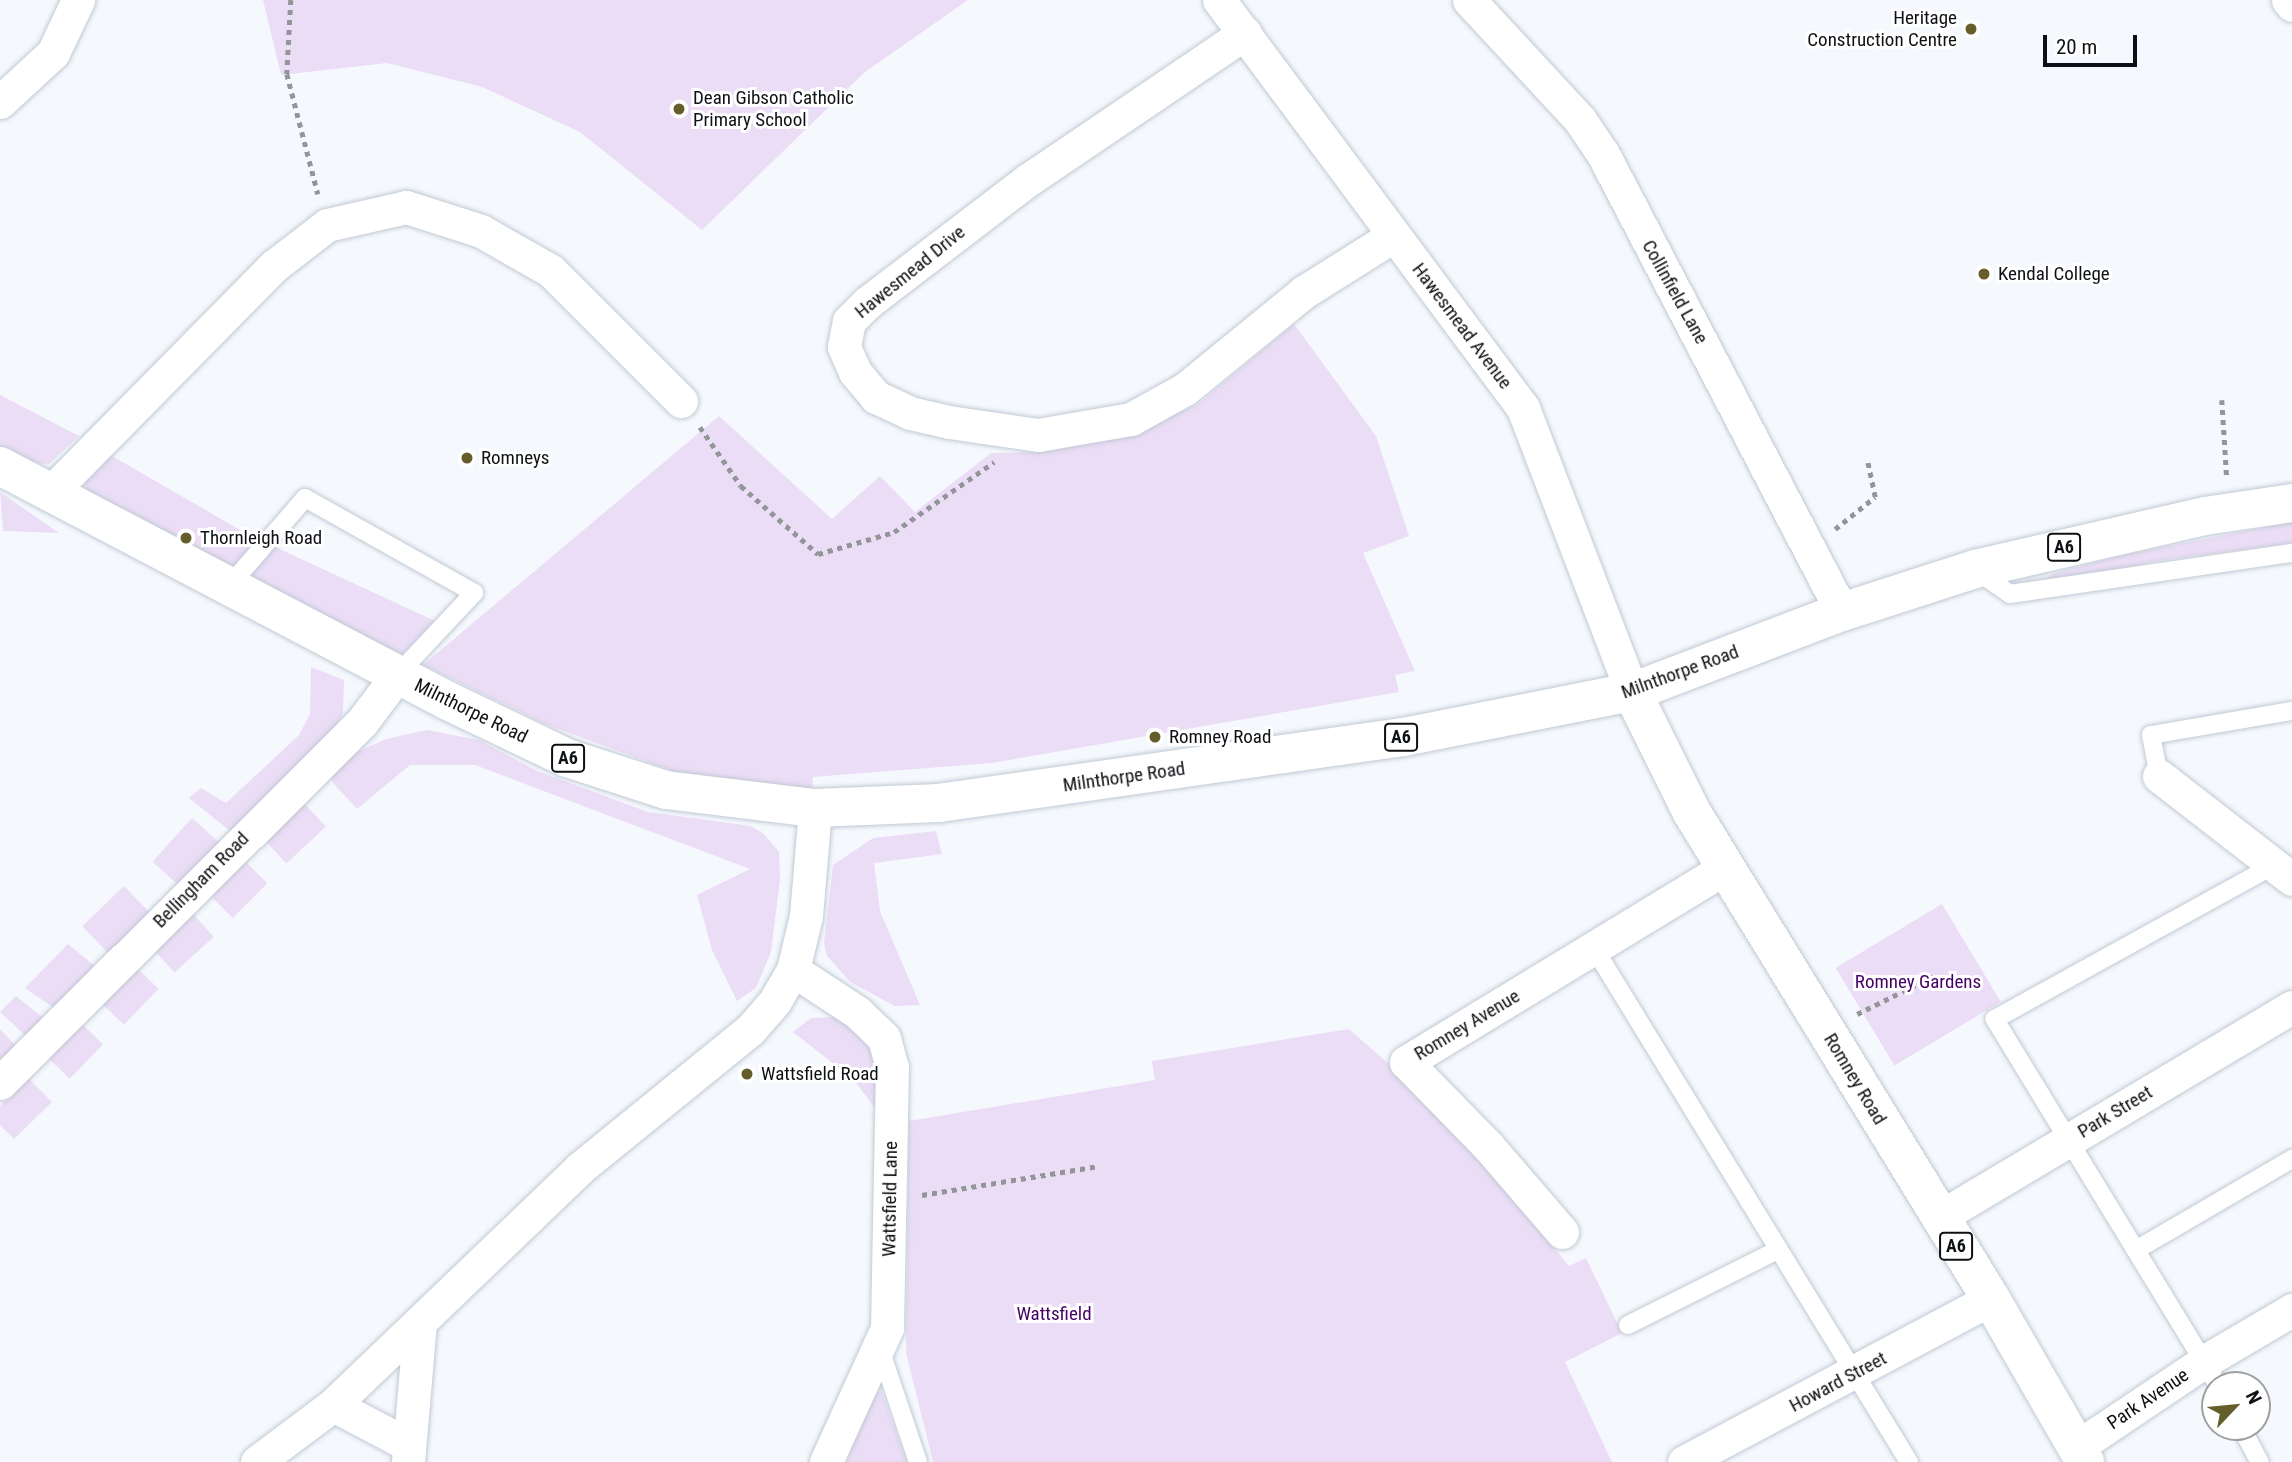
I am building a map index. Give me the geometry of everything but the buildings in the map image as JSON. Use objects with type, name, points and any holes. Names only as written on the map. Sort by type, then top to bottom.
[{"type":"main road","name":"Milnthorpe Road","points":[[0,466],[398,674],[567,758],[666,790],[815,808],[939,803],[1404,737],[1632,692],[1842,612],[1975,569],[2229,512],[2292,503]]},
{"type":"main road","name":"Romney Road","points":[[1632,692],[1675,782],[1725,868],[1938,1218],[1991,1299],[2081,1455]]},
{"type":"street","points":[[0,102],[53,53],[78,0]]},
{"type":"street","name":"Hawesmead Avenue","points":[[1219,0],[1524,408],[1632,692]]},
{"type":"street","name":"Collinfield Lane","points":[[1469,0],[1580,120],[1603,153],[1842,612]]},
{"type":"street","points":[[2288,0],[2292,5]]},
{"type":"street","name":"Hawesmead Drive","points":[[1245,33],[1029,179],[849,321],[844,346],[855,372],[876,397],[910,413],[1014,432],[1038,435],[1130,419],[1185,388],[1304,292],[1394,236]]},
{"type":"street","points":[[50,493],[274,266],[327,225],[406,207],[481,231],[551,271],[681,401]]},
{"type":"street","name":"Bellingham Road","points":[[0,1083],[362,722],[398,674]]},
{"type":"street","points":[[2159,776],[2283,872]]},
{"type":"street","points":[[257,1462],[333,1405],[580,1168],[750,1030],[775,1001],[793,970],[806,916],[815,808]]},
{"type":"street","name":"Romney Avenue","points":[[1562,1232],[1488,1146],[1406,1062],[1725,868]]},
{"type":"street","name":"Wattsfield Lane","points":[[793,970],[857,1012],[884,1038],[892,1068],[887,1328],[826,1462]]},
{"type":"street","name":"Park Street","points":[[1938,1218],[2292,1007]]},
{"type":"street","name":"Howard Street","points":[[1684,1462],[1858,1373],[1991,1299]]},
{"type":"street","name":"Park Avenue","points":[[2214,1371],[2292,1310]]},
{"type":"street","points":[[333,1405],[408,1453],[420,1323]]},
{"type":"street","name":"Park Avenue","points":[[2081,1455],[2201,1379]]},
{"type":"lane","points":[[230,586],[304,498],[474,593],[398,674]]},
{"type":"lane","points":[[1975,569],[2010,594],[2292,553]]},
{"type":"lane","points":[[2159,776],[2151,735],[2292,711]]},
{"type":"lane","points":[[2210,1371],[2070,1138],[1995,1020],[2283,872]]},
{"type":"lane","points":[[1594,948],[1778,1250],[1858,1373],[1909,1462]]},
{"type":"lane","points":[[2136,1250],[2292,1159]]},
{"type":"lane","points":[[1628,1325],[1778,1250]]},
{"type":"lane","points":[[879,1346],[918,1462]]},
{"type":"lane","points":[[2249,1441],[2260,1462]]},
{"type":"path","points":[[291,0],[287,74],[327,225]]},
{"type":"path","points":[[2222,400],[2229,512]]},
{"type":"path","points":[[681,401],[741,486],[818,554],[894,532],[1001,457],[1014,432]]},
{"type":"path","points":[[1810,550],[1875,497],[1868,463]]},
{"type":"path","points":[[1825,1030],[1936,975]]},
{"type":"path","points":[[890,1200],[1099,1166]]},
{"type":"green space","name":"Dean Gibson Catholic Primary School","points":[[263,0],[968,0],[865,72],[702,230],[580,132],[482,87],[387,63],[281,75]]},
{"type":"green space","points":[[1294,324],[1376,436],[1409,536],[1363,553],[1415,671],[1395,675],[1399,692],[992,763],[813,777],[812,795],[681,774],[545,724],[423,665],[719,416],[832,519],[880,476],[915,512],[991,453],[1046,452],[1133,432],[1197,405]]},
{"type":"green space","points":[[0,395],[79,436],[49,464],[29,463],[0,447]]},
{"type":"green space","points":[[107,453],[247,534],[435,621],[401,657],[87,493],[84,475]]},
{"type":"green space","points":[[0,492],[59,533],[3,531]]},
{"type":"green space","points":[[2292,522],[2292,543],[2158,561],[2035,587],[2052,574],[2122,555]]},
{"type":"green space","points":[[311,667],[344,680],[343,713],[335,727],[230,831],[189,798],[201,788],[226,803],[299,735],[310,714]]},
{"type":"green space","points":[[427,730],[479,740],[535,770],[648,812],[751,826],[764,834],[779,852],[780,880],[771,952],[756,988],[737,1001],[712,950],[697,895],[750,869],[475,765],[410,765],[357,809],[333,783],[331,776],[344,758],[386,739]]},
{"type":"green space","points":[[302,801],[326,827],[286,863],[263,838]]},
{"type":"green space","points":[[192,818],[220,843],[181,887],[153,862]]},
{"type":"green space","points":[[936,831],[942,854],[874,863],[880,911],[920,1005],[895,1006],[850,982],[827,956],[824,943],[833,865],[873,838]]},
{"type":"green space","points":[[244,860],[267,883],[233,918],[209,895]]},
{"type":"green space","points":[[124,886],[150,913],[108,953],[82,926]]},
{"type":"green space","name":"Romney Gardens","points":[[1942,904],[2001,1002],[1894,1066],[1836,968]]},
{"type":"green space","points":[[193,914],[214,937],[174,973],[154,949]]},
{"type":"green space","points":[[68,944],[96,967],[54,1008],[25,988]]},
{"type":"green space","points":[[137,968],[159,989],[124,1025],[102,1004]]},
{"type":"green space","points":[[16,996],[44,1019],[26,1036],[0,1012]]},
{"type":"green space","points":[[834,1017],[867,1038],[879,1066],[878,1112],[853,1079],[793,1032],[811,1018]]},
{"type":"green space","points":[[80,1022],[103,1044],[70,1079],[47,1057]]},
{"type":"green space","points":[[0,1029],[16,1046],[0,1062]]},
{"type":"green space","name":"Wattsfield","points":[[1349,1029],[1399,1073],[1501,1183],[1569,1266],[1586,1258],[1622,1333],[1565,1362],[1612,1462],[933,1462],[906,1353],[909,1121],[1155,1080],[1152,1061]]},
{"type":"green space","points":[[28,1078],[52,1102],[14,1139],[0,1125],[0,1106]]},
{"type":"green space","points":[[881,1390],[907,1462],[847,1462],[870,1399]]},
{"type":"place","name":"Heritage Construction Centre","points":[[1971,29]]},
{"type":"place","name":"Dean Gibson Catholic Primary School","points":[[679,109]]},
{"type":"place","name":"Kendal College","points":[[1984,274]]},
{"type":"place","name":"Romneys","points":[[467,458]]},
{"type":"place","name":"Thornleigh Road","points":[[186,538]]},
{"type":"place","name":"Romney Road","points":[[1155,737]]},
{"type":"place","name":"Wattsfield Road","points":[[747,1074]]}]
